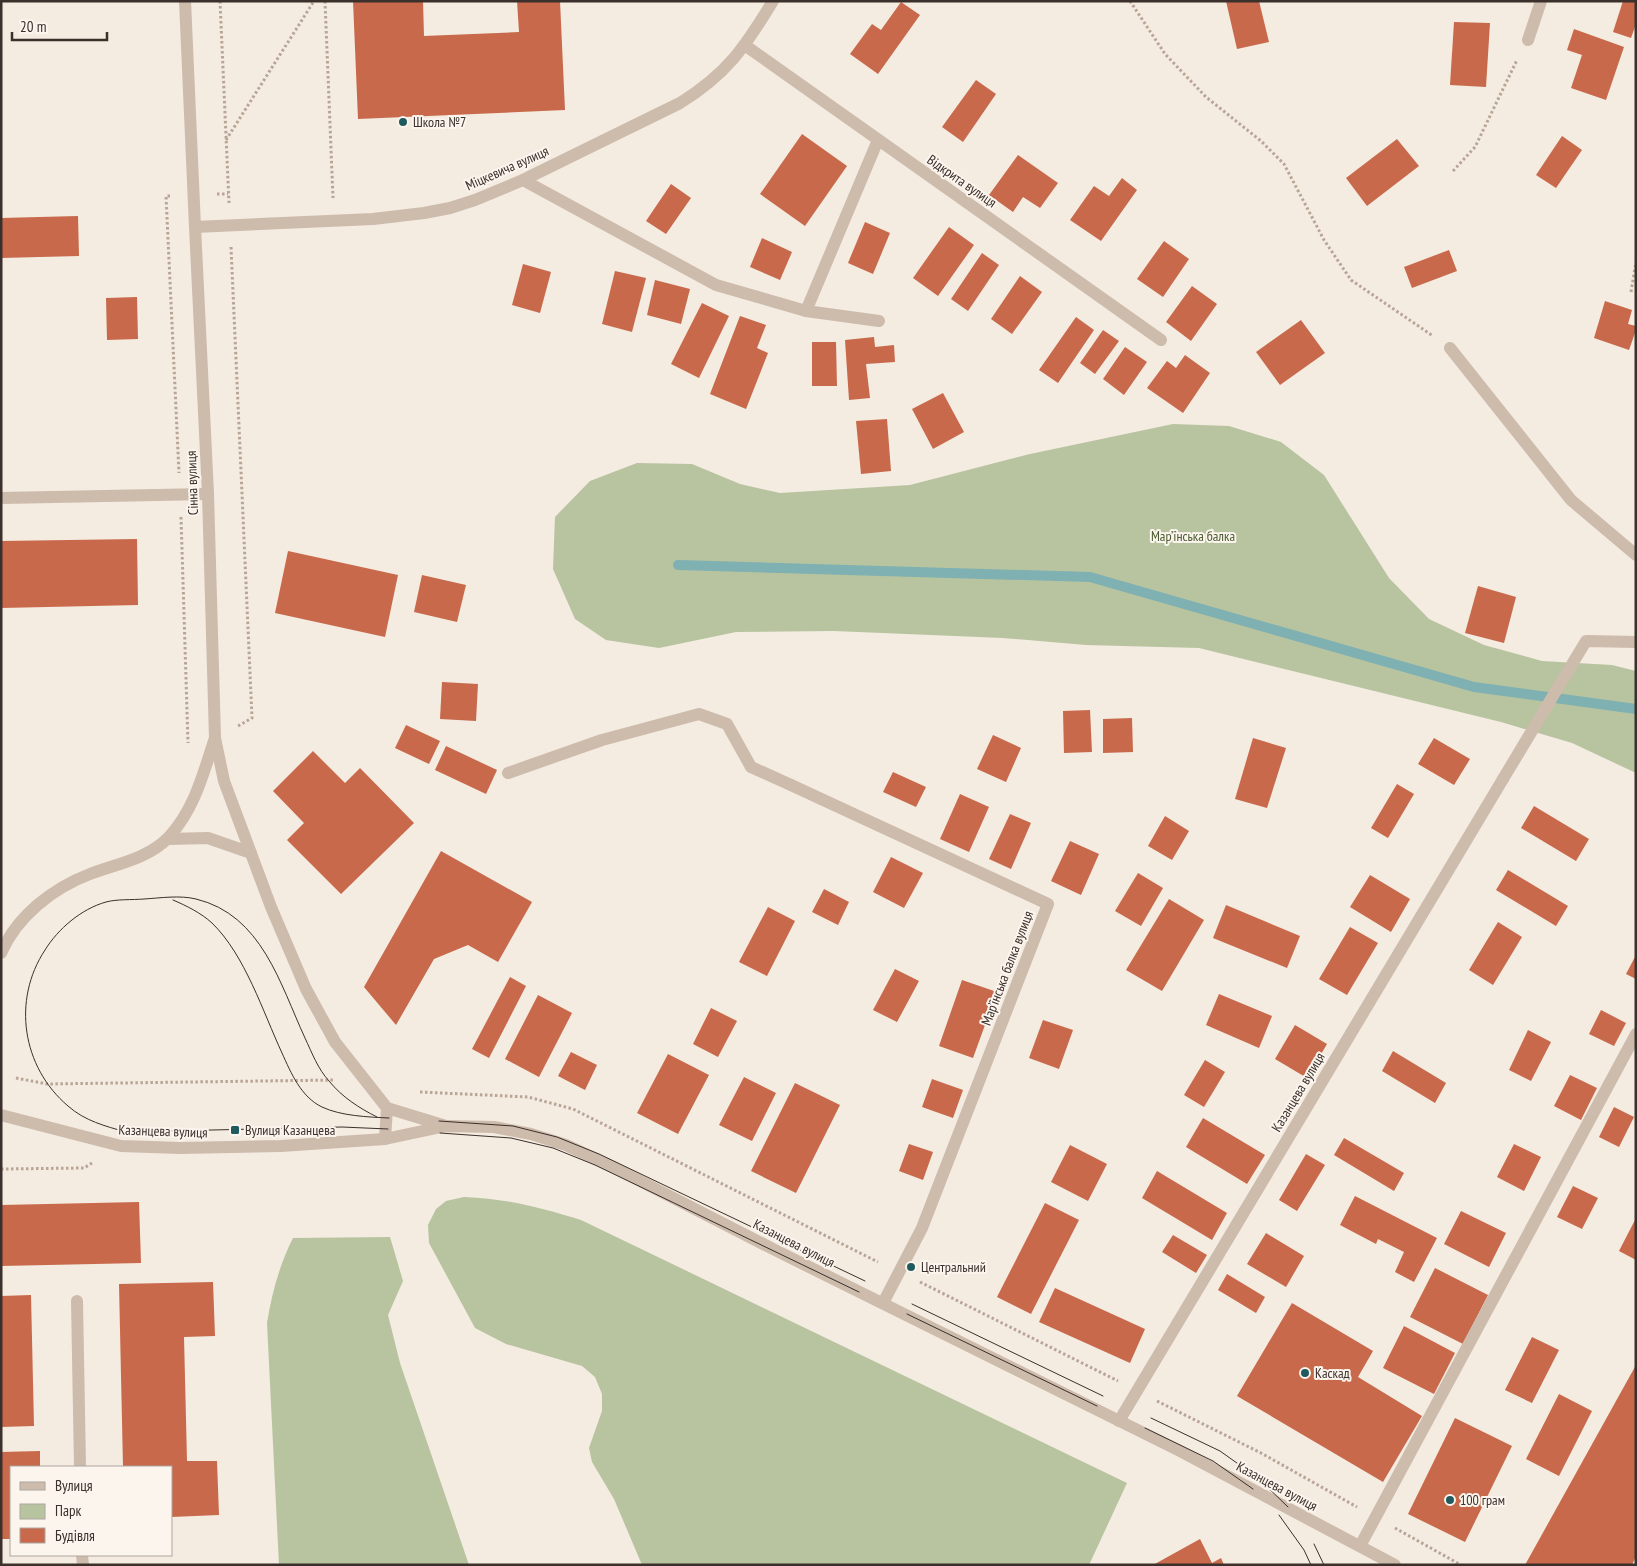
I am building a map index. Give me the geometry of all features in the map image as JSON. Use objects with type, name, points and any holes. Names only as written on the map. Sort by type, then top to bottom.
[{"type":"street","name":"Сінна вулиця","points":[[185,1],[208,494],[215,738]]},
{"type":"street","name":"Міцкевича вулиця","points":[[195,227],[334,221],[424,213],[475,200],[523,180],[680,103],[716,78],[746,46],[773,1]]},
{"type":"street","points":[[1528,40],[1541,1]]},
{"type":"street","name":"Відкрита вулиця","points":[[746,46],[1161,340]]},
{"type":"street","points":[[806,311],[878,140]]},
{"type":"street","points":[[523,180],[716,285],[806,311],[879,321]]},
{"type":"street","points":[[1450,348],[1571,500],[1636,554]]},
{"type":"street","points":[[1,498],[208,494]]},
{"type":"street","name":"Казанцева вулиця","points":[[1119,1421],[1586,641],[1636,642]]},
{"type":"street","name":"Мар’їнська балка вулиця","points":[[508,773],[602,740],[699,714],[727,724],[751,767],[1048,904],[922,1228],[883,1303]]},
{"type":"street","points":[[1,953],[5,944],[27,914],[56,891],[90,874],[123,864],[168,839],[190,810],[215,738]]},
{"type":"street","points":[[215,738],[224,781],[306,989],[335,1042],[387,1108],[385,1139]]},
{"type":"street","points":[[168,839],[208,838],[251,853]]},
{"type":"street","points":[[1360,1546],[1636,1034]]},
{"type":"street","name":"Казанцева вулиця","points":[[387,1108],[446,1126]]},
{"type":"street","name":"Казанцева вулиця","points":[[1,1115],[121,1146],[236,1147],[385,1139],[446,1126],[494,1128],[530,1134],[566,1145],[1119,1421],[1360,1546],[1390,1564]]},
{"type":"street","points":[[77,1301],[80,1466]]},
{"type":"path","points":[[220,1],[252,718]]},
{"type":"path","points":[[226,141],[314,1]]},
{"type":"path","points":[[324,1],[334,221]]},
{"type":"path","points":[[1130,1],[1165,54],[1206,97],[1262,141],[1284,164],[1324,240],[1351,280],[1450,348]]},
{"type":"path","points":[[1453,171],[1475,147],[1528,40]]},
{"type":"path","points":[[1631,292],[1636,262]]},
{"type":"path","points":[[16,1078],[47,1084],[364,1080]]},
{"type":"path","points":[[426,1093],[528,1097],[573,1109],[1261,1453],[1461,1565]]},
{"type":"path","points":[[1,1169],[84,1168]]},
{"type":"green space","name":"Мар’їнська балка","points":[[1173,424],[1229,426],[1281,442],[1324,475],[1389,578],[1429,619],[1484,645],[1542,661],[1612,665],[1636,671],[1636,773],[1572,743],[1501,722],[1199,648],[1086,645],[1003,638],[834,631],[736,632],[659,648],[606,640],[575,619],[553,569],[555,517],[590,481],[637,463],[692,464],[740,484],[780,493],[910,485],[1030,454]]},
{"type":"green space","points":[[464,1197],[523,1204],[581,1220],[1127,1483],[1089,1565],[642,1565],[614,1499],[592,1462],[589,1448],[602,1411],[602,1394],[595,1377],[582,1366],[506,1344],[475,1328],[429,1243],[428,1225],[436,1209],[446,1201]]},
{"type":"green space","points":[[390,1237],[403,1281],[388,1315],[400,1363],[469,1565],[279,1565],[267,1323],[280,1269],[293,1238]]},
{"type":"building","points":[[353,1],[423,1],[424,36],[519,32],[517,1],[560,1],[565,110],[358,119]]},
{"type":"building","points":[[1226,1],[1259,1],[1269,42],[1237,49]]},
{"type":"building","points":[[1623,1],[1636,1],[1636,24],[1631,38],[1613,32]]},
{"type":"building","points":[[901,2],[920,15],[878,74],[850,54],[872,24],[881,30]]},
{"type":"building","points":[[1454,22],[1490,23],[1486,87],[1450,85]]},
{"type":"building","points":[[1574,29],[1624,47],[1606,100],[1571,88],[1582,55],[1567,50]]},
{"type":"building","points":[[976,80],[996,94],[963,142],[942,127]]},
{"type":"building","points":[[802,134],[847,166],[805,226],[760,194]]},
{"type":"building","points":[[1562,136],[1582,150],[1556,188],[1536,175]]},
{"type":"building","points":[[1397,139],[1419,166],[1367,206],[1346,178]]},
{"type":"building","points":[[1018,155],[1058,183],[1040,208],[1023,197],[1013,212],[989,195]]},
{"type":"building","points":[[1122,178],[1137,190],[1101,241],[1070,220],[1094,186],[1109,196]]},
{"type":"building","points":[[671,184],[691,198],[666,234],[646,221]]},
{"type":"building","points":[[78,216],[79,256],[1,258],[1,218]]},
{"type":"building","points":[[865,222],[890,233],[873,274],[848,263]]},
{"type":"building","points":[[949,227],[974,245],[938,296],[913,278]]},
{"type":"building","points":[[762,238],[792,252],[780,280],[750,267]]},
{"type":"building","points":[[1164,241],[1189,259],[1163,297],[1137,279]]},
{"type":"building","points":[[1449,250],[1457,271],[1412,288],[1404,267]]},
{"type":"building","points":[[982,253],[999,265],[968,311],[951,299]]},
{"type":"building","points":[[523,264],[551,272],[540,313],[512,305]]},
{"type":"building","points":[[615,271],[646,278],[632,332],[602,324]]},
{"type":"building","points":[[1020,276],[1042,292],[1012,334],[991,319]]},
{"type":"building","points":[[655,280],[690,289],[681,324],[647,315]]},
{"type":"building","points":[[1192,286],[1217,304],[1191,341],[1166,322]]},
{"type":"building","points":[[137,297],[138,339],[107,340],[106,298]]},
{"type":"building","points":[[1605,301],[1632,310],[1628,324],[1636,326],[1636,330],[1629,350],[1594,338]]},
{"type":"building","points":[[702,303],[729,316],[699,378],[671,364]]},
{"type":"building","points":[[740,316],[766,325],[757,348],[768,353],[746,409],[710,394]]},
{"type":"building","points":[[1076,317],[1094,330],[1058,383],[1039,370]]},
{"type":"building","points":[[1301,320],[1325,353],[1280,385],[1256,352]]},
{"type":"building","points":[[1103,330],[1119,341],[1095,374],[1080,363]]},
{"type":"building","points":[[874,337],[875,347],[894,345],[895,362],[866,364],[870,398],[849,400],[845,340]]},
{"type":"building","points":[[812,342],[836,342],[837,386],[812,386]]},
{"type":"building","points":[[1125,347],[1147,362],[1124,395],[1103,379]]},
{"type":"building","points":[[1185,355],[1210,373],[1183,413],[1147,388],[1167,361],[1176,368]]},
{"type":"building","points":[[943,393],[964,432],[933,449],[912,409]]},
{"type":"building","points":[[887,419],[891,471],[861,474],[856,421]]},
{"type":"building","points":[[137,539],[138,605],[1,608],[1,541]]},
{"type":"building","points":[[288,551],[398,575],[385,637],[275,613]]},
{"type":"building","points":[[422,575],[466,585],[457,622],[414,612]]},
{"type":"building","points":[[1478,586],[1516,597],[1504,643],[1465,633]]},
{"type":"building","points":[[442,682],[478,684],[476,721],[440,719]]},
{"type":"building","points":[[1090,710],[1092,752],[1064,753],[1063,711]]},
{"type":"building","points":[[1132,718],[1133,752],[1103,753],[1103,719]]},
{"type":"building","points":[[406,725],[440,741],[429,764],[395,748]]},
{"type":"building","points":[[993,735],[1021,748],[1006,782],[977,769]]},
{"type":"building","points":[[1253,738],[1286,748],[1267,808],[1235,799]]},
{"type":"building","points":[[1434,738],[1470,759],[1454,785],[1418,764]]},
{"type":"building","points":[[446,746],[497,770],[486,794],[435,770]]},
{"type":"building","points":[[313,751],[345,783],[360,768],[414,823],[341,894],[287,840],[304,823],[273,791]]},
{"type":"building","points":[[893,772],[926,787],[916,807],[883,792]]},
{"type":"building","points":[[1397,784],[1414,794],[1388,838],[1371,828]]},
{"type":"building","points":[[960,794],[989,807],[969,852],[940,839]]},
{"type":"building","points":[[1534,806],[1589,839],[1576,861],[1521,828]]},
{"type":"building","points":[[1010,814],[1031,823],[1011,869],[989,859]]},
{"type":"building","points":[[1165,816],[1189,831],[1172,860],[1148,846]]},
{"type":"building","points":[[1070,841],[1099,854],[1081,895],[1051,881]]},
{"type":"building","points":[[441,851],[532,902],[498,962],[468,945],[434,959],[396,1025],[364,987]]},
{"type":"building","points":[[891,857],[923,873],[904,908],[873,892]]},
{"type":"building","points":[[1508,870],[1568,906],[1556,926],[1496,890]]},
{"type":"building","points":[[1138,873],[1163,888],[1141,926],[1115,911]]},
{"type":"building","points":[[1370,875],[1410,899],[1391,932],[1350,907]]},
{"type":"building","points":[[824,889],[849,902],[838,925],[812,912]]},
{"type":"building","points":[[1169,899],[1204,920],[1162,991],[1126,970]]},
{"type":"building","points":[[1226,905],[1300,936],[1287,968],[1213,938]]},
{"type":"building","points":[[768,907],[795,921],[767,976],[739,962]]},
{"type":"building","points":[[1498,922],[1522,937],[1493,985],[1469,970]]},
{"type":"building","points":[[1350,927],[1378,943],[1347,995],[1319,979]]},
{"type":"building","points":[[1636,955],[1636,979],[1626,974]]},
{"type":"building","points":[[895,969],[919,981],[897,1022],[873,1010]]},
{"type":"building","points":[[510,977],[526,986],[489,1058],[472,1049]]},
{"type":"building","points":[[962,980],[997,992],[973,1058],[939,1046]]},
{"type":"building","points":[[1219,994],[1272,1016],[1259,1048],[1206,1025]]},
{"type":"building","points":[[538,995],[572,1013],[539,1077],[505,1059]]},
{"type":"building","points":[[711,1008],[737,1021],[718,1057],[693,1044]]},
{"type":"building","points":[[1601,1010],[1626,1023],[1614,1046],[1589,1034]]},
{"type":"building","points":[[1043,1020],[1073,1030],[1059,1069],[1029,1058]]},
{"type":"building","points":[[1295,1025],[1327,1044],[1307,1078],[1275,1059]]},
{"type":"building","points":[[1528,1030],[1551,1042],[1531,1081],[1509,1070]]},
{"type":"building","points":[[1393,1051],[1446,1083],[1435,1103],[1382,1071]]},
{"type":"building","points":[[571,1052],[597,1065],[585,1090],[558,1076]]},
{"type":"building","points":[[668,1054],[709,1075],[678,1134],[637,1113]]},
{"type":"building","points":[[1205,1060],[1225,1072],[1204,1107],[1184,1095]]},
{"type":"building","points":[[1570,1075],[1597,1088],[1581,1120],[1554,1106]]},
{"type":"building","points":[[744,1077],[776,1093],[752,1141],[719,1125]]},
{"type":"building","points":[[932,1079],[963,1090],[953,1118],[922,1107]]},
{"type":"building","points":[[795,1083],[840,1105],[796,1193],[751,1171]]},
{"type":"building","points":[[1614,1107],[1634,1117],[1619,1147],[1599,1137]]},
{"type":"building","points":[[1203,1118],[1265,1155],[1247,1184],[1186,1147]]},
{"type":"building","points":[[1344,1138],[1404,1173],[1394,1191],[1334,1155]]},
{"type":"building","points":[[909,1144],[933,1152],[923,1180],[899,1171]]},
{"type":"building","points":[[1514,1144],[1541,1157],[1524,1191],[1497,1177]]},
{"type":"building","points":[[1070,1145],[1107,1164],[1088,1201],[1051,1182]]},
{"type":"building","points":[[1306,1154],[1325,1165],[1297,1211],[1279,1200]]},
{"type":"building","points":[[1157,1171],[1227,1213],[1212,1240],[1142,1198]]},
{"type":"building","points":[[1573,1186],[1598,1198],[1582,1229],[1557,1217]]},
{"type":"building","points":[[1355,1196],[1437,1238],[1414,1282],[1395,1272],[1404,1252],[1378,1239],[1376,1244],[1340,1225]]},
{"type":"building","points":[[139,1202],[141,1263],[1,1266],[1,1205]]},
{"type":"building","points":[[1045,1203],[1079,1220],[1031,1314],[997,1297]]},
{"type":"building","points":[[1461,1211],[1506,1233],[1489,1267],[1444,1244]]},
{"type":"building","points":[[1636,1218],[1636,1260],[1619,1251]]},
{"type":"building","points":[[1266,1233],[1304,1256],[1286,1287],[1247,1264]]},
{"type":"building","points":[[1173,1235],[1207,1255],[1196,1273],[1162,1252]]},
{"type":"building","points":[[1435,1268],[1488,1295],[1463,1344],[1410,1317]]},
{"type":"building","points":[[1227,1274],[1265,1297],[1256,1313],[1218,1290]]},
{"type":"building","points":[[213,1282],[215,1336],[184,1337],[187,1461],[217,1461],[219,1515],[172,1517],[172,1466],[123,1466],[119,1284]]},
{"type":"building","points":[[1055,1288],[1145,1329],[1130,1363],[1039,1322]]},
{"type":"building","points":[[31,1295],[34,1426],[1,1427],[1,1296]]},
{"type":"building","points":[[1292,1303],[1373,1351],[1358,1377],[1422,1416],[1383,1482],[1237,1396]]},
{"type":"building","points":[[1404,1326],[1455,1353],[1434,1394],[1383,1368]]},
{"type":"building","points":[[1532,1337],[1559,1350],[1532,1403],[1505,1390]]},
{"type":"building","points":[[1636,1365],[1636,1556],[1632,1565],[1525,1565]]},
{"type":"building","points":[[1559,1394],[1592,1411],[1559,1476],[1526,1459]]},
{"type":"building","points":[[1455,1418],[1512,1446],[1465,1542],[1408,1514]]},
{"type":"building","points":[[40,1451],[40,1466],[10,1466],[10,1539],[1,1539],[1,1452]]},
{"type":"building","points":[[1200,1539],[1212,1563],[1221,1558],[1224,1565],[1153,1565]]},
{"type":"waterway","points":[[678,565],[1090,577],[1474,687],[1636,709]]},
{"type":"tram line","points":[[377,1117],[345,1097],[325,1076],[318,1066],[266,954],[253,936],[237,920],[219,907],[196,899],[183,897],[120,900],[97,905],[63,927],[50,942],[35,969],[28,990],[26,1011],[27,1032],[32,1053],[40,1072],[52,1090],[68,1106],[88,1119],[126,1132],[342,1127],[388,1129]]},
{"type":"tram line","points":[[173,900],[208,919],[224,936],[244,967],[289,1068],[302,1091],[315,1103],[329,1110],[355,1115],[389,1118]]},
{"type":"tram line","points":[[439,1121],[513,1126],[557,1137],[599,1154],[865,1281]]},
{"type":"tram line","points":[[440,1133],[511,1138],[553,1148],[595,1165],[859,1292]]},
{"type":"tram line","points":[[912,1304],[1103,1396]]},
{"type":"tram line","points":[[907,1314],[1097,1406]]},
{"type":"tram line","points":[[1151,1418],[1220,1451],[1258,1478],[1288,1507]]},
{"type":"tram line","points":[[1145,1428],[1213,1461],[1253,1489]]},
{"type":"tram line","points":[[1279,1515],[1304,1550],[1311,1565]]},
{"type":"tram line","points":[[1314,1544],[1324,1565]]},
{"type":"place","name":"Школа №7","points":[[403,122]]},
{"type":"place","name":"Вулиця Казанцева","points":[[235,1130]]},
{"type":"place","name":"Центральний","points":[[911,1267]]},
{"type":"place","name":"Каскад","points":[[1305,1373]]},
{"type":"place","name":"100 грам","points":[[1450,1500]]}]
